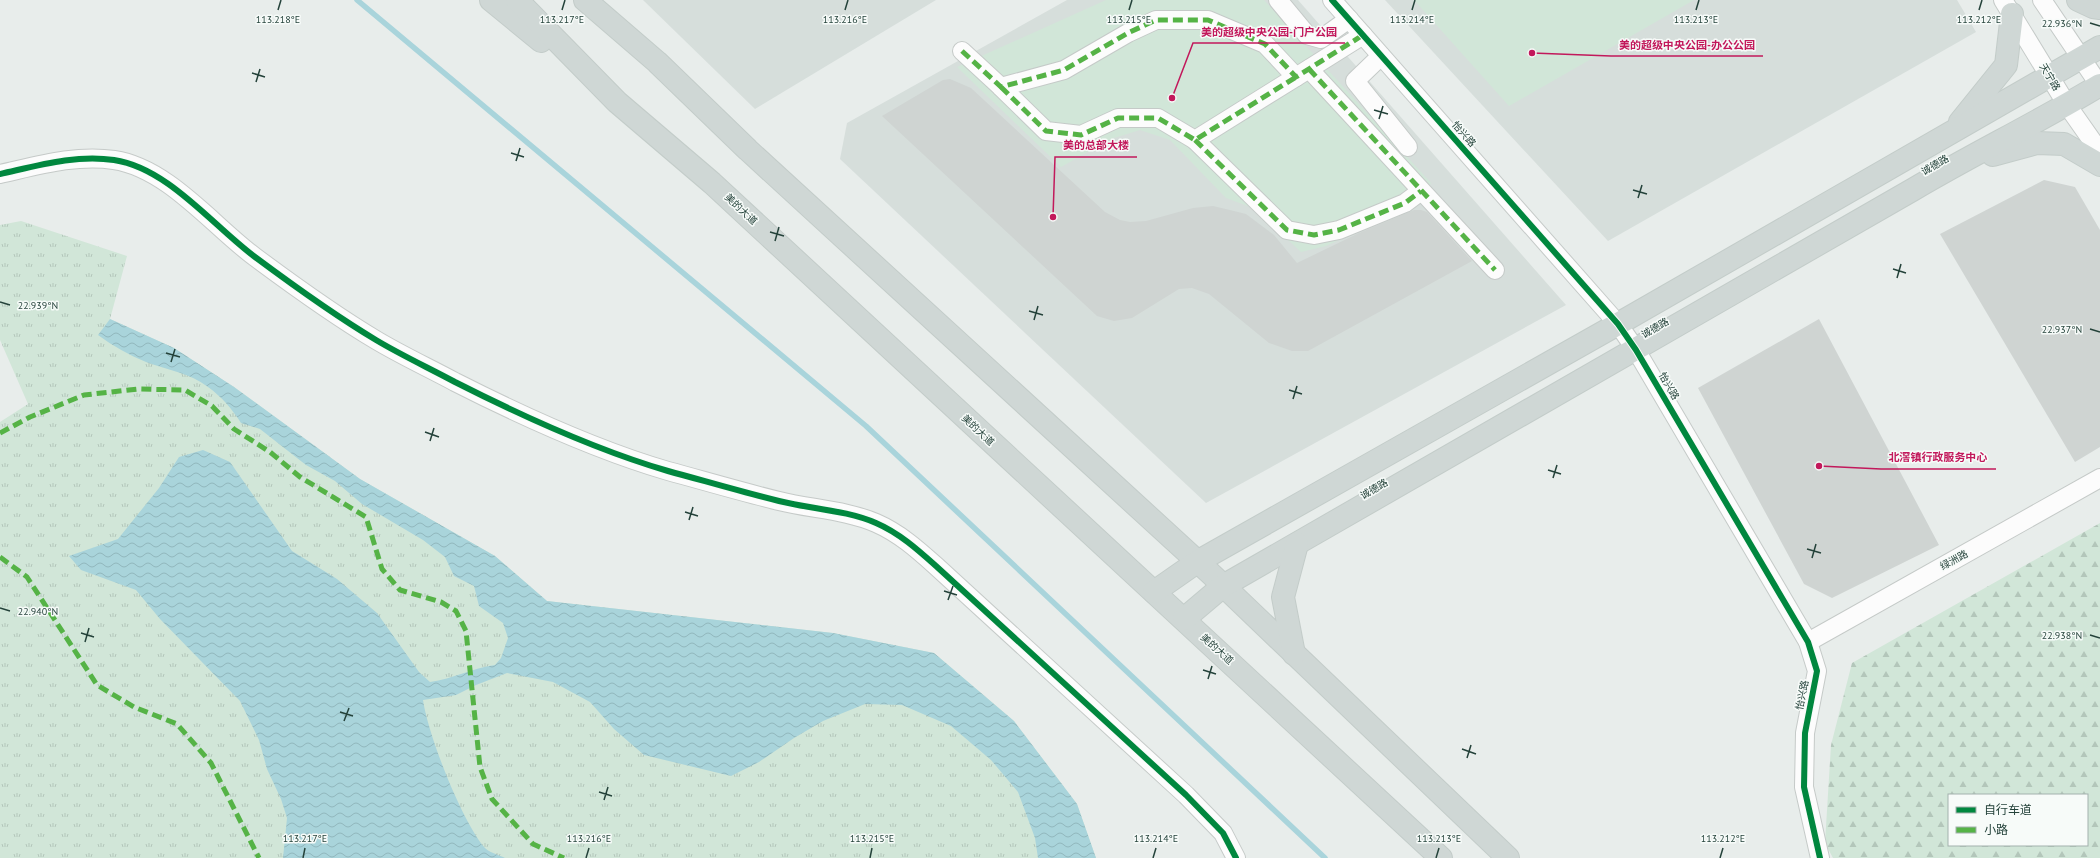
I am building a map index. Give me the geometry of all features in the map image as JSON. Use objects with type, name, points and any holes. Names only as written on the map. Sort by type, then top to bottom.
[{"type":"main road","points":[[491,0],[618,102]]},
{"type":"main road","name":"美的大道","points":[[517,0],[618,102],[712,183],[1441,858]]},
{"type":"main road","points":[[585,0],[657,62],[748,150],[1223,586],[1508,858]]},
{"type":"main road","points":[[601,0],[657,62]]},
{"type":"main road","points":[[2078,0],[2093,7],[2100,8]]},
{"type":"main road","points":[[1953,130],[2006,65],[2008,7]]},
{"type":"main road","points":[[1154,592],[1197,562],[1618,324],[1953,130],[2100,47]]},
{"type":"main road","name":"诚德路","points":[[1184,619],[1223,586],[1636,350],[1953,166],[2100,86]]},
{"type":"main road","points":[[1953,166],[2037,143],[2064,144],[2100,165]]},
{"type":"main road","points":[[1294,654],[1283,597],[1297,544]]},
{"type":"street","points":[[1278,0],[1307,35],[1321,39],[1349,19]]},
{"type":"street","name":"怡兴路","points":[[1332,0],[1618,324],[1636,350],[1808,642],[1817,672],[1805,732],[1804,788],[1820,858]]},
{"type":"street","points":[[2042,0],[2079,58],[2100,86]]},
{"type":"street","name":"天宁路","points":[[2008,7],[2067,105],[2100,152]]},
{"type":"street","points":[[1001,87],[1064,70],[1128,33],[1156,20],[1208,20],[1265,44],[1303,73],[1421,191],[1495,270]]},
{"type":"street","points":[[1195,140],[1363,35]]},
{"type":"street","points":[[962,51],[1046,131],[1081,135],[1118,118],[1158,118],[1195,140],[1287,230],[1314,235],[1340,230],[1405,203],[1421,191]]},
{"type":"street","points":[[1381,56],[1355,81],[1408,146]]},
{"type":"street","points":[[0,174],[55,162],[91,159],[116,160],[151,173],[180,192],[251,254],[308,295],[377,341],[457,383],[539,422],[610,451],[664,470],[780,502],[835,512],[875,522],[905,539],[936,566],[1186,795],[1223,833],[1236,858]]},
{"type":"street","name":"绿洲路","points":[[1808,642],[2100,478]]},
{"type":"shaded area","points":[[643,0],[936,0],[755,109]]},
{"type":"shaded area","points":[[1067,0],[1298,0],[1566,305],[1206,503],[840,159],[847,123]]},
{"type":"shaded area","points":[[1385,0],[1957,0],[1976,32],[1608,241]]},
{"type":"green space","points":[[1106,0],[1264,0],[1431,183],[1418,203],[1326,246],[1301,252],[1253,208],[1226,198],[1170,140],[1140,130],[1111,139],[1061,167],[957,67]]},
{"type":"green space","points":[[1414,0],[1694,0],[1509,106]]},
{"type":"green space","points":[[21,221],[127,256],[110,319],[174,348],[234,387],[360,479],[495,556],[547,601],[833,633],[934,653],[1014,721],[1077,804],[1096,858],[0,858],[0,422],[28,404],[0,340],[0,225]]},
{"type":"green space","points":[[2100,523],[2100,858],[1833,858],[1825,843],[1831,745],[1852,663]]},
{"type":"water","points":[[110,319],[174,348],[234,387],[360,479],[495,556],[547,601],[833,633],[934,653],[1014,721],[1077,804],[1096,858],[1038,858],[1035,838],[1018,792],[991,760],[951,726],[902,705],[865,704],[823,721],[794,738],[759,762],[731,776],[644,755],[614,729],[590,702],[553,682],[507,673],[476,685],[456,695],[423,700],[431,734],[438,755],[465,817],[484,847],[505,858],[283,858],[287,818],[281,799],[267,769],[259,740],[240,701],[160,619],[136,590],[81,570],[69,556],[118,539],[159,488],[179,457],[203,450],[230,462],[292,551],[337,579],[377,613],[419,672],[430,682],[438,681],[478,668],[495,665],[501,658],[508,638],[503,623],[479,606],[474,586],[454,576],[445,557],[423,540],[362,504],[335,481],[306,465],[260,429],[241,423],[222,399],[201,382],[194,378],[140,359],[115,347],[98,335]]},
{"type":"building","points":[[950,79],[971,88],[1105,212],[1120,220],[1130,222],[1146,221],[1193,208],[1213,206],[1234,211],[1246,214],[1274,235],[1297,263],[1359,233],[1414,210],[1421,210],[1427,212],[1472,261],[1308,351],[1292,351],[1269,343],[1209,294],[1192,288],[1179,289],[1132,318],[1114,321],[1097,316],[882,116],[943,80]]},
{"type":"building","points":[[2044,180],[2075,187],[2100,230],[2100,447],[2075,462],[1940,234]]},
{"type":"building","points":[[1819,319],[1939,545],[1832,598],[1804,584],[1698,388]]},
{"type":"waterway","points":[[357,0],[866,426],[1325,858]]},
{"type":"marked path","points":[[962,51],[1001,87],[1064,70],[1128,33],[1156,20],[1208,20],[1265,44],[1296,77],[1363,35]]},
{"type":"marked path","points":[[1309,69],[1495,270]]},
{"type":"marked path","points":[[1001,87],[1046,131],[1081,135],[1118,118],[1158,118],[1195,140],[1296,77]]},
{"type":"marked path","points":[[1195,140],[1287,230],[1314,235],[1339,230],[1405,203],[1421,191]]},
{"type":"marked path","points":[[0,433],[30,417],[84,395],[138,389],[185,390],[212,406],[234,429],[270,452],[300,477],[366,517],[382,569],[400,590],[441,602],[456,611],[466,631],[480,767],[492,799],[533,844],[564,858]]},
{"type":"marked path","points":[[0,557],[27,577],[97,685],[134,707],[177,724],[211,763],[259,858]]},
{"type":"cycle path","points":[[1332,0],[1618,324],[1636,350],[1808,642],[1817,671],[1805,733],[1804,787],[1820,858]]},
{"type":"cycle path","points":[[0,174],[42,164],[85,159],[114,160],[134,165],[153,174],[171,186],[255,257],[345,321],[395,351],[506,407],[587,443],[641,463],[791,504],[853,515],[884,527],[908,542],[929,560],[1186,795],[1223,833],[1236,858]]},
{"type":"place","name":"美的超级中央公园-办公公园","points":[[1532,53]]},
{"type":"place","name":"美的超级中央公园-门户公园","points":[[1172,98]]},
{"type":"place","name":"美的总部大楼","points":[[1053,217]]},
{"type":"place","name":"北滘镇行政服务中心","points":[[1819,466]]}]
